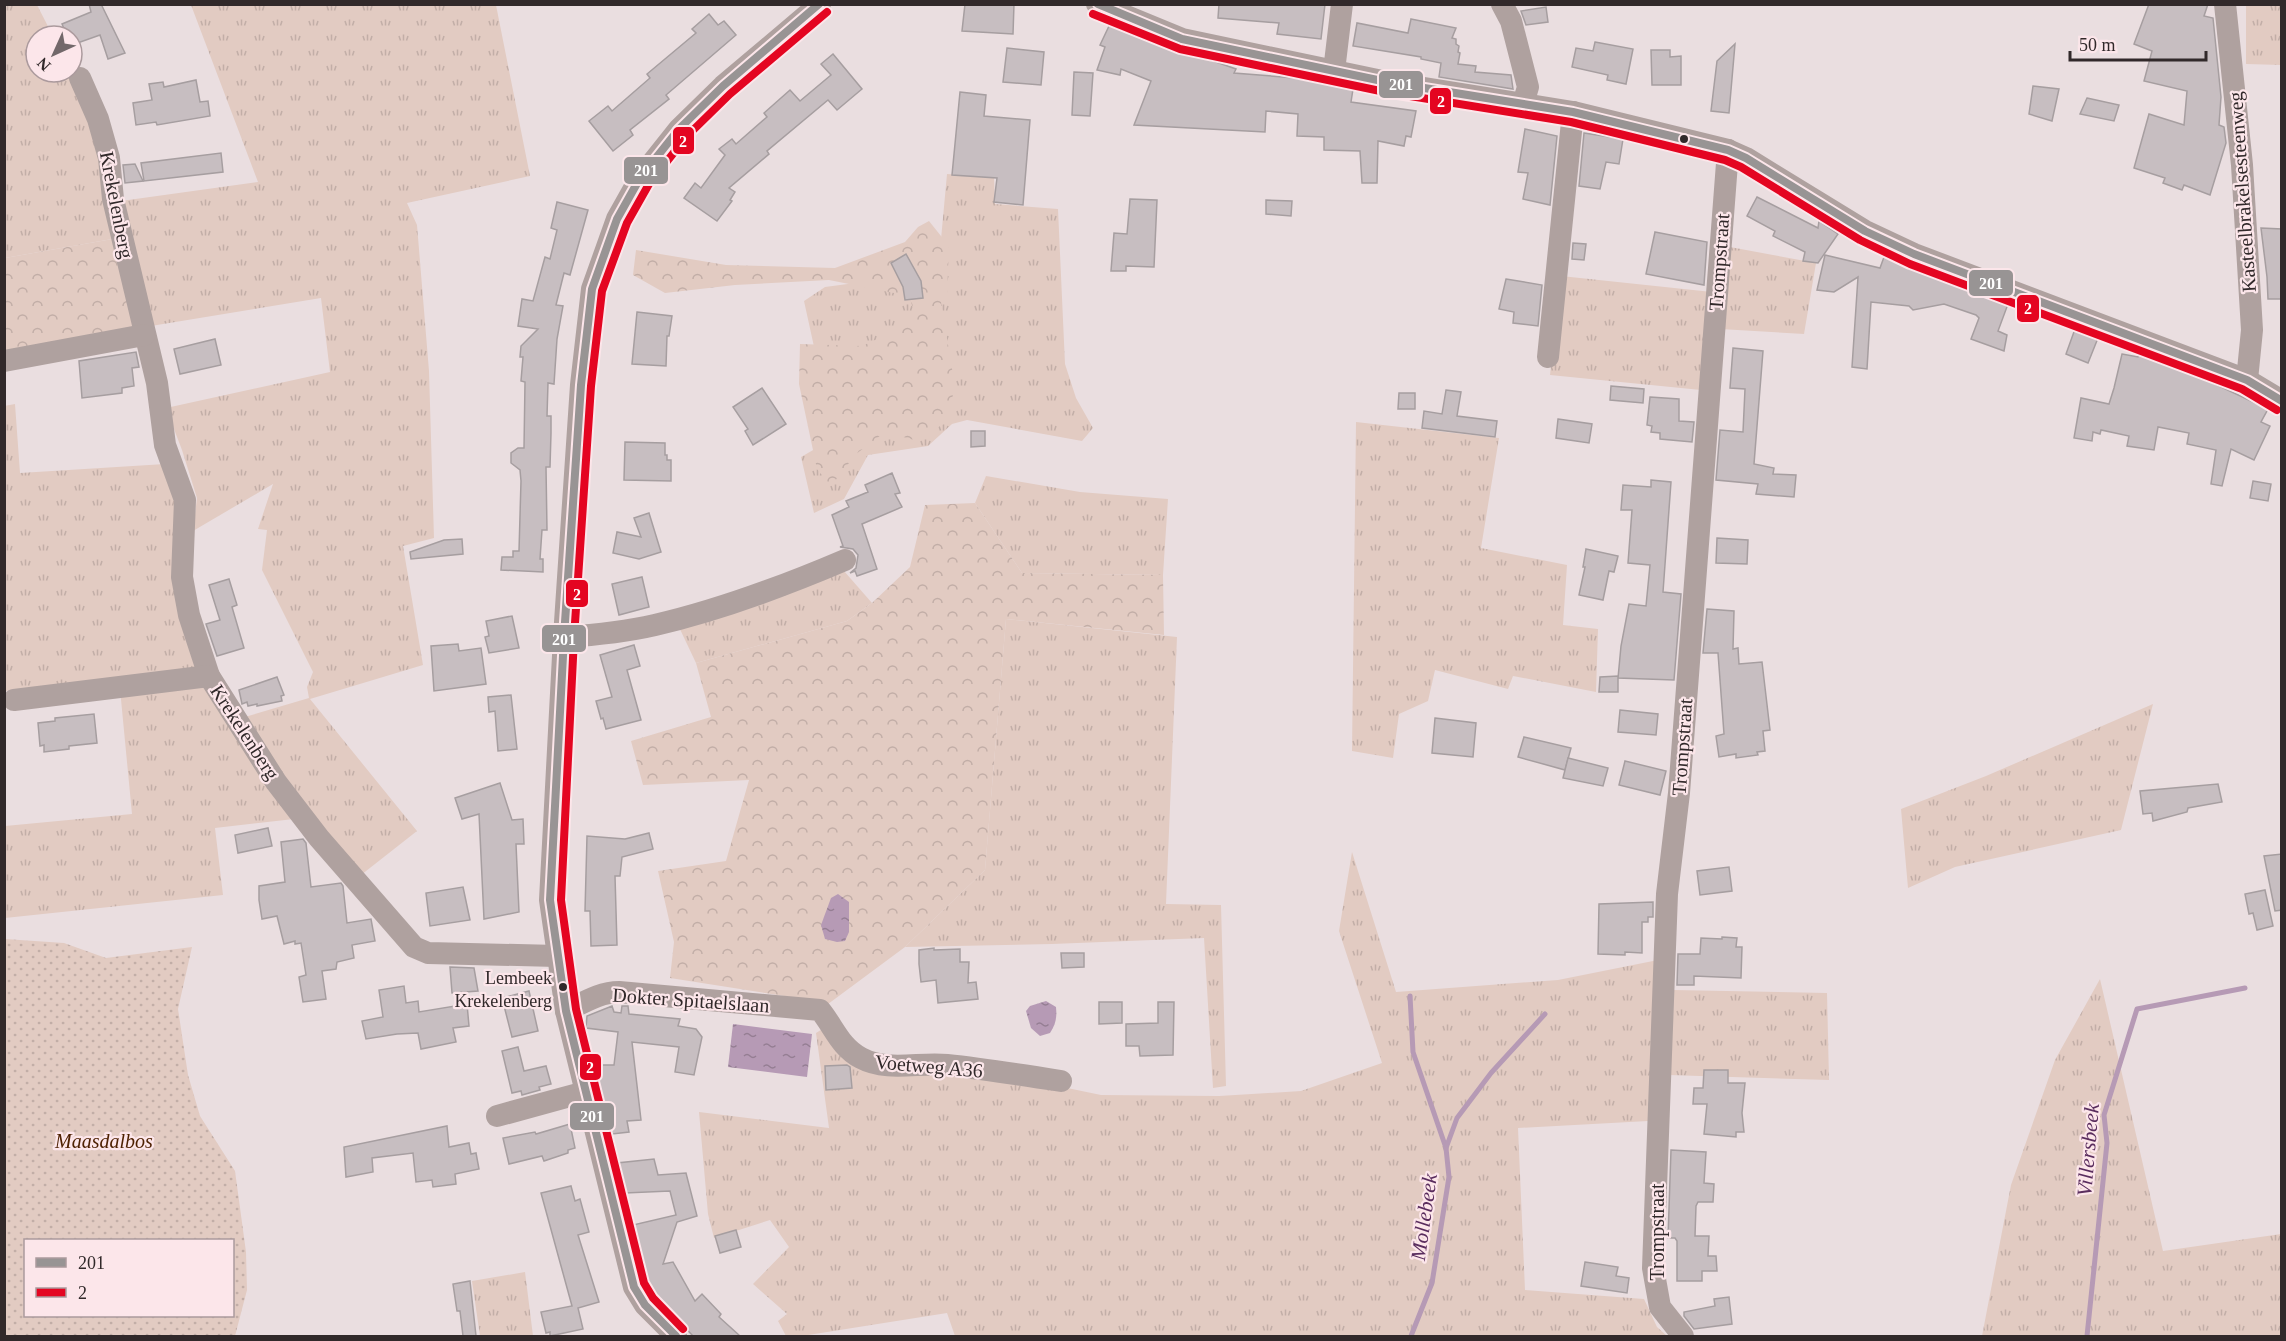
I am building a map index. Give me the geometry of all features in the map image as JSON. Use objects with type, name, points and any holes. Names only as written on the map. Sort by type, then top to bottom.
[{"type":"street","points":[[676,1336],[645,1305],[634,1287],[566,1011],[550,900],[564,637],[581,385],[592,289],[617,219],[640,178],[679,129],[723,86],[820,4]]},
{"type":"street","points":[[1097,4],[1182,39],[1458,99],[1523,104],[1573,112],[1728,150],[1746,158],[1865,231],[1914,254],[2247,380],[2282,401]]},
{"type":"street","points":[[1334,71],[1342,4]]},
{"type":"street","points":[[1502,4],[1511,21],[1528,87],[1523,104]]},
{"type":"street","name":"Kasteelbrakelsesteenweg","points":[[2225,4],[2242,165],[2252,330],[2247,380]]},
{"type":"street","name":"Krekelenberg","points":[[83,84],[98,119],[109,158],[113,199],[144,334],[158,383],[165,445],[185,500],[182,578],[189,615],[209,676],[276,783],[319,838],[414,947],[428,953],[557,956]]},
{"type":"street","points":[[1548,357],[1573,112]]},
{"type":"street","name":"Trompstraat","points":[[1683,1336],[1660,1307],[1653,1268],[1666,923],[1679,794],[1728,150]]},
{"type":"street","points":[[4,361],[144,334]]},
{"type":"street","points":[[564,637],[616,633],[655,625],[791,583],[845,560]]},
{"type":"street","points":[[14,700],[209,676]]},
{"type":"street","name":"Dokter Spitaelslaan","points":[[566,1011],[609,992],[820,1010]]},
{"type":"street","name":"Voetweg A36","points":[[820,1010],[837,1037],[861,1059],[892,1065],[945,1064],[1061,1081]]},
{"type":"street","points":[[497,1116],[585,1092]]},
{"type":"green space","points":[[5,5],[37,5],[47,24],[24,24],[24,84],[75,84],[92,121],[118,238],[5,258]]},
{"type":"green space","points":[[191,5],[496,5],[530,176],[407,203],[417,225],[429,371],[434,538],[403,546],[423,665],[310,699],[417,831],[361,875],[300,807],[245,717],[309,698],[307,687],[313,672],[262,570],[267,530],[258,529],[273,484],[193,531],[197,498],[166,408],[330,372],[321,298],[151,326],[121,201],[258,182]]},
{"type":"green space","points":[[2246,5],[2281,5],[2281,65],[2246,64]]},
{"type":"green space","points":[[947,174],[994,177],[995,204],[1058,209],[1065,364],[1076,398],[1093,428],[1082,441],[967,420],[952,424],[928,446],[868,455],[844,499],[814,513],[801,457],[834,438],[804,301],[825,287],[938,272]]},
{"type":"green space","points":[[929,221],[949,246],[947,294],[941,302],[955,387],[946,422],[918,441],[885,432],[856,454],[831,486],[817,469],[799,384],[800,344],[862,346],[906,326],[914,311],[909,296],[829,280],[735,285],[665,293],[633,275],[636,250],[726,265],[835,268],[905,242],[918,227]]},
{"type":"green space","points":[[118,238],[134,333],[5,353],[5,258]]},
{"type":"green space","points":[[1730,247],[1816,263],[1804,334],[1720,329]]},
{"type":"green space","points":[[1561,276],[1712,292],[1701,390],[1550,375]]},
{"type":"green space","points":[[15,404],[20,473],[165,464],[177,497],[196,670],[185,674],[5,691],[4,406]]},
{"type":"green space","points":[[1356,422],[1499,438],[1481,548],[1567,565],[1563,625],[1598,629],[1596,692],[1513,676],[1508,689],[1435,670],[1428,701],[1399,714],[1393,758],[1352,751]]},
{"type":"green space","points":[[986,476],[1080,492],[1168,499],[1163,575],[1022,573],[975,503]]},
{"type":"green space","points":[[975,503],[1022,573],[1163,575],[1164,635],[1006,619],[985,870],[905,947],[824,1007],[797,998],[670,978],[674,942],[658,871],[726,861],[749,780],[643,785],[631,741],[711,717],[696,663],[847,621],[872,603],[910,567],[925,505]]},
{"type":"green space","points":[[844,571],[872,603],[847,621],[696,663],[678,625]]},
{"type":"green space","points":[[1006,619],[1177,637],[1166,904],[1221,905],[1226,1086],[1213,1088],[1204,938],[905,947],[985,870]]},
{"type":"green space","points":[[203,685],[294,819],[215,828],[223,895],[5,918],[5,826],[132,814],[120,689]]},
{"type":"green space","points":[[2153,704],[2121,830],[1955,867],[1908,888],[1901,809],[1986,776]]},
{"type":"green space","points":[[1352,852],[1396,992],[1558,980],[1658,960],[1648,1121],[1518,1128],[1525,1290],[1644,1299],[1657,1327],[1667,1336],[955,1336],[947,1313],[802,1336],[786,1336],[778,1321],[787,1314],[753,1284],[789,1247],[770,1220],[714,1238],[708,1214],[699,1112],[829,1128],[816,1033],[824,1028],[841,1052],[1024,1079],[1101,1095],[1219,1096],[1301,1091],[1382,1063],[1339,931]]},
{"type":"green space","name":"Maasdalbos","points":[[5,939],[64,943],[106,958],[192,947],[178,1009],[188,1075],[200,1116],[235,1171],[246,1252],[247,1290],[235,1336],[5,1336]]},
{"type":"green space","points":[[2100,979],[2163,1251],[2281,1234],[2281,1336],[1982,1336],[2011,1185],[2055,1060]]},
{"type":"green space","points":[[1673,990],[1827,993],[1829,1080],[1668,1075]]},
{"type":"green space","points":[[525,1272],[533,1336],[480,1336],[472,1281]]},
{"type":"water","points":[[838,894],[849,902],[849,932],[845,941],[837,942],[825,939],[821,925],[831,898]]},
{"type":"water","points":[[1046,1001],[1056,1007],[1056,1020],[1050,1033],[1040,1036],[1031,1028],[1026,1011],[1030,1006]]},
{"type":"water","points":[[733,1024],[812,1034],[807,1077],[728,1067]]},
{"type":"building","points":[[89,4],[101,4],[125,53],[108,59],[100,35],[84,41],[84,24],[62,24],[91,12]]},
{"type":"building","points":[[965,4],[1014,4],[1013,34],[962,31]]},
{"type":"building","points":[[1219,4],[1325,4],[1321,39],[1277,34],[1279,23],[1218,18]]},
{"type":"building","points":[[2149,4],[2208,4],[2204,16],[2213,18],[2221,97],[2219,125],[2224,127],[2226,143],[2210,195],[2184,185],[2182,190],[2163,183],[2165,178],[2134,168],[2149,114],[2184,125],[2187,91],[2144,81],[2152,51],[2134,44]]},
{"type":"building","points":[[1546,7],[1548,22],[1526,25],[1521,11]]},
{"type":"building","points":[[709,14],[718,25],[724,21],[736,35],[666,95],[669,99],[630,130],[633,135],[613,151],[589,121],[608,106],[612,111],[650,78],[647,74],[696,33],[692,29]]},
{"type":"building","points":[[1411,19],[1456,28],[1452,38],[1456,39],[1456,44],[1459,46],[1458,64],[1476,66],[1475,72],[1511,75],[1513,89],[1439,77],[1441,63],[1421,59],[1421,57],[1353,46],[1357,23],[1408,33]]},
{"type":"building","points":[[1110,24],[1177,52],[1199,56],[1236,69],[1234,73],[1295,78],[1353,89],[1351,102],[1416,111],[1411,137],[1406,136],[1404,146],[1378,141],[1377,183],[1362,183],[1360,151],[1324,150],[1324,137],[1297,136],[1298,114],[1266,111],[1265,132],[1134,125],[1151,81],[1121,69],[1120,75],[1097,70],[1105,47],[1100,45]]},
{"type":"building","points":[[1595,42],[1633,49],[1626,84],[1607,80],[1608,75],[1572,67],[1576,48],[1593,51]]},
{"type":"building","points":[[1735,44],[1729,113],[1711,111],[1717,61]]},
{"type":"building","points":[[1007,48],[1044,52],[1041,85],[1003,82]]},
{"type":"building","points":[[1651,50],[1670,50],[1670,57],[1681,56],[1681,85],[1652,85]]},
{"type":"building","points":[[833,54],[862,89],[837,110],[828,100],[767,151],[769,154],[729,188],[735,192],[730,200],[732,201],[717,221],[684,198],[695,183],[701,188],[725,155],[719,149],[732,139],[736,144],[767,117],[764,113],[790,90],[800,101],[831,75],[821,64]]},
{"type":"building","points":[[1074,72],[1093,73],[1090,116],[1072,115]]},
{"type":"building","points":[[196,80],[200,102],[208,101],[210,116],[157,125],[156,122],[136,125],[133,103],[152,100],[149,84],[163,82],[164,87]]},
{"type":"building","points":[[2033,86],[2059,89],[2052,121],[2029,114]]},
{"type":"building","points":[[960,92],[986,95],[984,116],[1030,120],[1023,205],[994,202],[997,178],[952,175]]},
{"type":"building","points":[[2087,98],[2119,105],[2114,121],[2080,114]]},
{"type":"building","points":[[1525,129],[1557,136],[1550,205],[1523,199],[1528,173],[1518,172]]},
{"type":"building","points":[[1584,133],[1623,139],[1619,164],[1606,162],[1600,189],[1579,186]]},
{"type":"building","points":[[221,153],[223,172],[144,181],[141,163]]},
{"type":"building","points":[[135,164],[143,181],[125,183],[123,165]]},
{"type":"building","points":[[1757,197],[1818,228],[1819,221],[1838,234],[1818,263],[1803,261],[1805,252],[1773,236],[1775,231],[1747,216]]},
{"type":"building","points":[[1130,199],[1157,200],[1154,267],[1126,266],[1126,271],[1111,271],[1114,233],[1127,234]]},
{"type":"building","points":[[1266,200],[1292,201],[1291,216],[1266,214]]},
{"type":"building","points":[[557,202],[588,210],[570,275],[564,273],[556,305],[563,306],[557,339],[554,384],[548,383],[547,416],[551,416],[551,433],[550,467],[546,467],[547,530],[542,530],[540,559],[543,559],[543,572],[501,570],[502,557],[513,557],[513,551],[519,551],[521,481],[520,470],[511,463],[511,453],[518,448],[524,448],[525,382],[521,381],[523,357],[520,357],[521,346],[538,329],[518,326],[522,299],[533,301],[545,257],[550,259],[557,230],[551,228]]},
{"type":"building","points":[[2261,228],[2282,229],[2282,299],[2268,299]]},
{"type":"building","points":[[1655,232],[1707,242],[1704,285],[1646,274]]},
{"type":"building","points":[[1573,243],[1586,244],[1584,260],[1572,259]]},
{"type":"building","points":[[906,254],[921,281],[923,298],[905,300],[903,287],[891,263]]},
{"type":"building","points":[[1825,255],[1880,268],[1884,257],[1888,259],[1889,257],[2008,304],[1998,331],[2007,335],[2004,351],[1971,339],[1979,318],[1976,315],[1944,304],[1913,310],[1909,306],[1871,302],[1867,369],[1852,367],[1858,277],[1834,292],[1817,290]]},
{"type":"building","points":[[1506,279],[1542,285],[1538,326],[1513,323],[1514,312],[1499,309]]},
{"type":"building","points":[[637,312],[672,316],[669,336],[667,336],[666,366],[632,364]]},
{"type":"building","points":[[2075,329],[2098,338],[2088,363],[2066,354]]},
{"type":"building","points":[[215,339],[221,365],[180,374],[174,349]]},
{"type":"building","points":[[1733,348],[1763,351],[1754,464],[1774,468],[1773,474],[1796,475],[1794,497],[1756,494],[1758,484],[1716,480],[1720,430],[1743,432],[1745,389],[1730,388]]},
{"type":"building","points":[[136,352],[139,367],[132,368],[134,386],[122,388],[122,393],[82,398],[79,361]]},
{"type":"building","points":[[2122,354],[2138,357],[2139,354],[2198,376],[2268,409],[2261,422],[2270,426],[2254,460],[2231,449],[2222,486],[2211,484],[2216,450],[2187,444],[2189,433],[2158,427],[2154,450],[2127,446],[2129,436],[2101,430],[2100,434],[2093,432],[2092,441],[2074,438],[2081,398],[2109,404]]},
{"type":"building","points":[[1611,386],[1644,389],[1643,403],[1610,400]]},
{"type":"building","points":[[762,388],[786,424],[753,445],[745,431],[748,429],[733,407]]},
{"type":"building","points":[[1446,390],[1461,392],[1457,416],[1497,421],[1495,437],[1422,428],[1424,411],[1442,414]]},
{"type":"building","points":[[1399,393],[1415,393],[1415,409],[1398,409]]},
{"type":"building","points":[[1650,397],[1679,399],[1679,421],[1694,422],[1692,442],[1660,439],[1660,433],[1651,432],[1652,426],[1647,425]]},
{"type":"building","points":[[1558,419],[1592,424],[1589,443],[1556,438]]},
{"type":"building","points":[[971,431],[985,431],[985,446],[971,447]]},
{"type":"building","points":[[625,442],[665,443],[665,455],[667,455],[667,460],[671,460],[671,481],[624,480]]},
{"type":"building","points":[[892,473],[900,493],[895,494],[902,507],[862,524],[877,569],[857,576],[855,571],[850,573],[856,568],[858,555],[853,549],[840,547],[843,546],[832,515],[849,507],[846,501],[868,492],[865,485]]},
{"type":"building","points":[[1651,480],[1671,482],[1663,592],[1681,594],[1674,680],[1618,678],[1629,604],[1646,606],[1650,565],[1628,563],[1632,510],[1621,510],[1623,485],[1651,487]]},
{"type":"building","points":[[2253,481],[2271,484],[2268,501],[2250,498]]},
{"type":"building","points":[[649,513],[661,552],[639,559],[613,553],[617,532],[641,537],[634,518]]},
{"type":"building","points":[[1717,538],[1748,540],[1747,564],[1716,563]]},
{"type":"building","points":[[462,539],[463,554],[411,559],[410,552],[444,540]]},
{"type":"building","points":[[1586,549],[1618,556],[1614,572],[1609,571],[1603,600],[1579,595]]},
{"type":"building","points":[[642,577],[649,607],[619,615],[612,584]]},
{"type":"building","points":[[229,579],[237,605],[232,607],[244,648],[217,656],[206,624],[220,620],[209,585]]},
{"type":"building","points":[[1707,609],[1734,611],[1733,649],[1738,648],[1739,664],[1762,662],[1770,730],[1763,731],[1765,751],[1757,752],[1758,755],[1736,758],[1736,754],[1719,757],[1716,736],[1724,734],[1718,653],[1703,653]]},
{"type":"building","points":[[512,616],[519,648],[489,653],[485,637],[489,636],[486,621]]},
{"type":"building","points":[[458,644],[459,651],[481,648],[486,684],[434,691],[431,646]]},
{"type":"building","points":[[634,645],[640,666],[627,670],[641,720],[606,729],[596,701],[612,697],[600,655]]},
{"type":"building","points":[[1618,676],[1618,692],[1599,692],[1600,677]]},
{"type":"building","points":[[277,677],[284,695],[281,696],[282,701],[257,706],[257,704],[248,706],[247,702],[242,704],[239,690]]},
{"type":"building","points":[[511,695],[517,749],[498,751],[495,711],[489,712],[488,697]]},
{"type":"building","points":[[1620,710],[1658,714],[1656,735],[1618,732]]},
{"type":"building","points":[[94,714],[97,743],[44,752],[44,745],[40,746],[38,723],[55,721],[55,718]]},
{"type":"building","points":[[1435,718],[1476,723],[1473,757],[1432,753]]},
{"type":"building","points":[[1524,737],[1571,748],[1565,770],[1518,757]]},
{"type":"building","points":[[1568,758],[1608,768],[1603,786],[1563,778]]},
{"type":"building","points":[[1625,761],[1666,771],[1660,795],[1619,785]]},
{"type":"building","points":[[500,783],[512,820],[523,819],[524,844],[516,844],[519,912],[484,919],[479,814],[462,819],[455,798]]},
{"type":"building","points":[[2218,784],[2222,802],[2188,808],[2187,812],[2153,821],[2152,813],[2143,814],[2140,791]]},
{"type":"building","points":[[268,828],[272,846],[238,853],[235,835]]},
{"type":"building","points":[[649,833],[653,849],[622,857],[620,876],[615,876],[617,945],[591,946],[590,911],[585,911],[587,836],[625,839]]},
{"type":"building","points":[[303,839],[306,843],[311,887],[341,883],[347,923],[371,919],[375,941],[352,945],[354,958],[337,962],[336,969],[322,971],[326,999],[303,1002],[299,977],[306,975],[301,943],[295,944],[295,941],[284,944],[277,916],[262,919],[259,886],[285,882],[281,842]]},
{"type":"building","points":[[2282,854],[2282,910],[2275,911],[2264,856]]},
{"type":"building","points":[[1729,867],[1732,891],[1700,895],[1697,871]]},
{"type":"building","points":[[463,887],[470,920],[430,926],[426,893]]},
{"type":"building","points":[[2265,890],[2273,926],[2257,930],[2253,913],[2249,914],[2245,894]]},
{"type":"building","points":[[1653,902],[1653,917],[1648,917],[1648,922],[1642,922],[1642,953],[1598,954],[1599,904]]},
{"type":"building","points":[[1722,937],[1737,938],[1736,947],[1742,947],[1741,978],[1694,976],[1694,985],[1677,985],[1678,954],[1700,954],[1701,938],[1722,939]]},
{"type":"building","points":[[934,948],[934,950],[960,949],[960,962],[969,962],[968,983],[976,982],[978,999],[938,1003],[936,980],[921,982],[919,964],[919,950]]},
{"type":"building","points":[[1061,953],[1084,953],[1084,967],[1062,968]]},
{"type":"building","points":[[450,967],[474,968],[478,991],[452,993]]},
{"type":"building","points":[[404,986],[406,1003],[418,1001],[419,1012],[467,1004],[469,1026],[453,1028],[456,1042],[421,1049],[418,1033],[366,1039],[362,1021],[383,1017],[379,990]]},
{"type":"building","points":[[529,991],[538,1031],[512,1037],[502,998]]},
{"type":"building","points":[[1099,1002],[1122,1002],[1122,1023],[1099,1024]]},
{"type":"building","points":[[1158,1002],[1174,1002],[1173,1055],[1140,1056],[1139,1046],[1126,1046],[1126,1024],[1158,1023]]},
{"type":"building","points":[[612,1006],[614,1012],[621,1013],[622,1006],[628,1006],[629,1014],[680,1019],[678,1026],[696,1029],[702,1037],[694,1075],[675,1072],[679,1047],[632,1042],[641,1120],[627,1121],[629,1132],[612,1134],[594,1065],[614,1065],[618,1032],[586,1028],[587,1016]]},
{"type":"building","points":[[518,1047],[524,1071],[546,1066],[551,1084],[522,1095],[521,1091],[512,1093],[502,1051]]},
{"type":"building","points":[[847,1065],[850,1067],[852,1088],[826,1090],[825,1066]]},
{"type":"building","points":[[1704,1070],[1728,1070],[1728,1083],[1745,1083],[1742,1113],[1744,1132],[1736,1132],[1736,1137],[1704,1134],[1707,1104],[1693,1104],[1694,1088],[1703,1088]]},
{"type":"building","points":[[570,1124],[575,1148],[568,1150],[568,1153],[544,1161],[542,1156],[509,1164],[503,1138],[535,1132],[536,1134]]},
{"type":"building","points":[[447,1126],[449,1147],[469,1143],[471,1154],[476,1153],[479,1169],[455,1174],[456,1184],[433,1187],[432,1180],[416,1182],[413,1153],[372,1158],[373,1172],[346,1177],[344,1147]]},
{"type":"building","points":[[1671,1150],[1706,1152],[1704,1183],[1714,1184],[1713,1202],[1698,1202],[1696,1206],[1695,1236],[1709,1236],[1708,1256],[1716,1256],[1717,1271],[1702,1271],[1702,1281],[1677,1281],[1677,1241],[1675,1238],[1668,1238]]},
{"type":"building","points":[[654,1159],[658,1175],[686,1173],[697,1216],[677,1222],[663,1264],[673,1262],[695,1301],[702,1294],[721,1314],[719,1317],[740,1336],[693,1336],[657,1298],[647,1282],[633,1225],[676,1215],[670,1191],[625,1193],[617,1163]]},
{"type":"building","points":[[571,1186],[575,1201],[580,1199],[589,1232],[578,1235],[599,1302],[578,1308],[583,1329],[550,1336],[550,1332],[546,1333],[541,1312],[572,1306],[541,1193]]},
{"type":"building","points":[[736,1230],[741,1247],[720,1253],[715,1236]]},
{"type":"building","points":[[1585,1262],[1618,1267],[1616,1276],[1629,1278],[1627,1293],[1581,1286]]},
{"type":"building","points":[[470,1281],[476,1336],[463,1336],[453,1284]]},
{"type":"building","points":[[1729,1297],[1732,1324],[1694,1329],[1684,1316],[1684,1312],[1715,1306],[1714,1299]]},
{"type":"waterway","name":"Villersbeek","points":[[2087,1336],[2107,1143],[2104,1115],[2137,1009],[2245,988]]},
{"type":"waterway","name":"Mollebeek","points":[[1410,996],[1413,1052],[1446,1148],[1449,1177],[1432,1283],[1411,1336]]},
{"type":"waterway","points":[[1446,1148],[1457,1118],[1491,1073],[1545,1014]]},
{"type":"transit line","name":"201","points":[[676,1336],[645,1305],[634,1287],[566,1011],[550,900],[564,637],[581,385],[592,289],[617,219],[640,178],[679,129],[723,86],[819,4]]},
{"type":"transit line","name":"201","points":[[1098,4],[1182,39],[1387,82],[1573,112],[1728,150],[1746,158],[1865,231],[1914,254],[2247,380],[2282,401]]},
{"type":"transit line","name":"2","points":[[683,1329],[653,1298],[644,1283],[576,1009],[561,900],[574,638],[591,386],[602,291],[627,223],[649,184],[687,136],[730,94],[827,12]]},
{"type":"transit line","name":"2","points":[[1093,14],[1180,49],[1385,92],[1571,122],[1725,160],[1741,167],[1860,240],[1910,264],[2242,389],[2277,410]]},
{"type":"place","name":"Lembeek Krekelenberg","points":[[563,987]]}]
